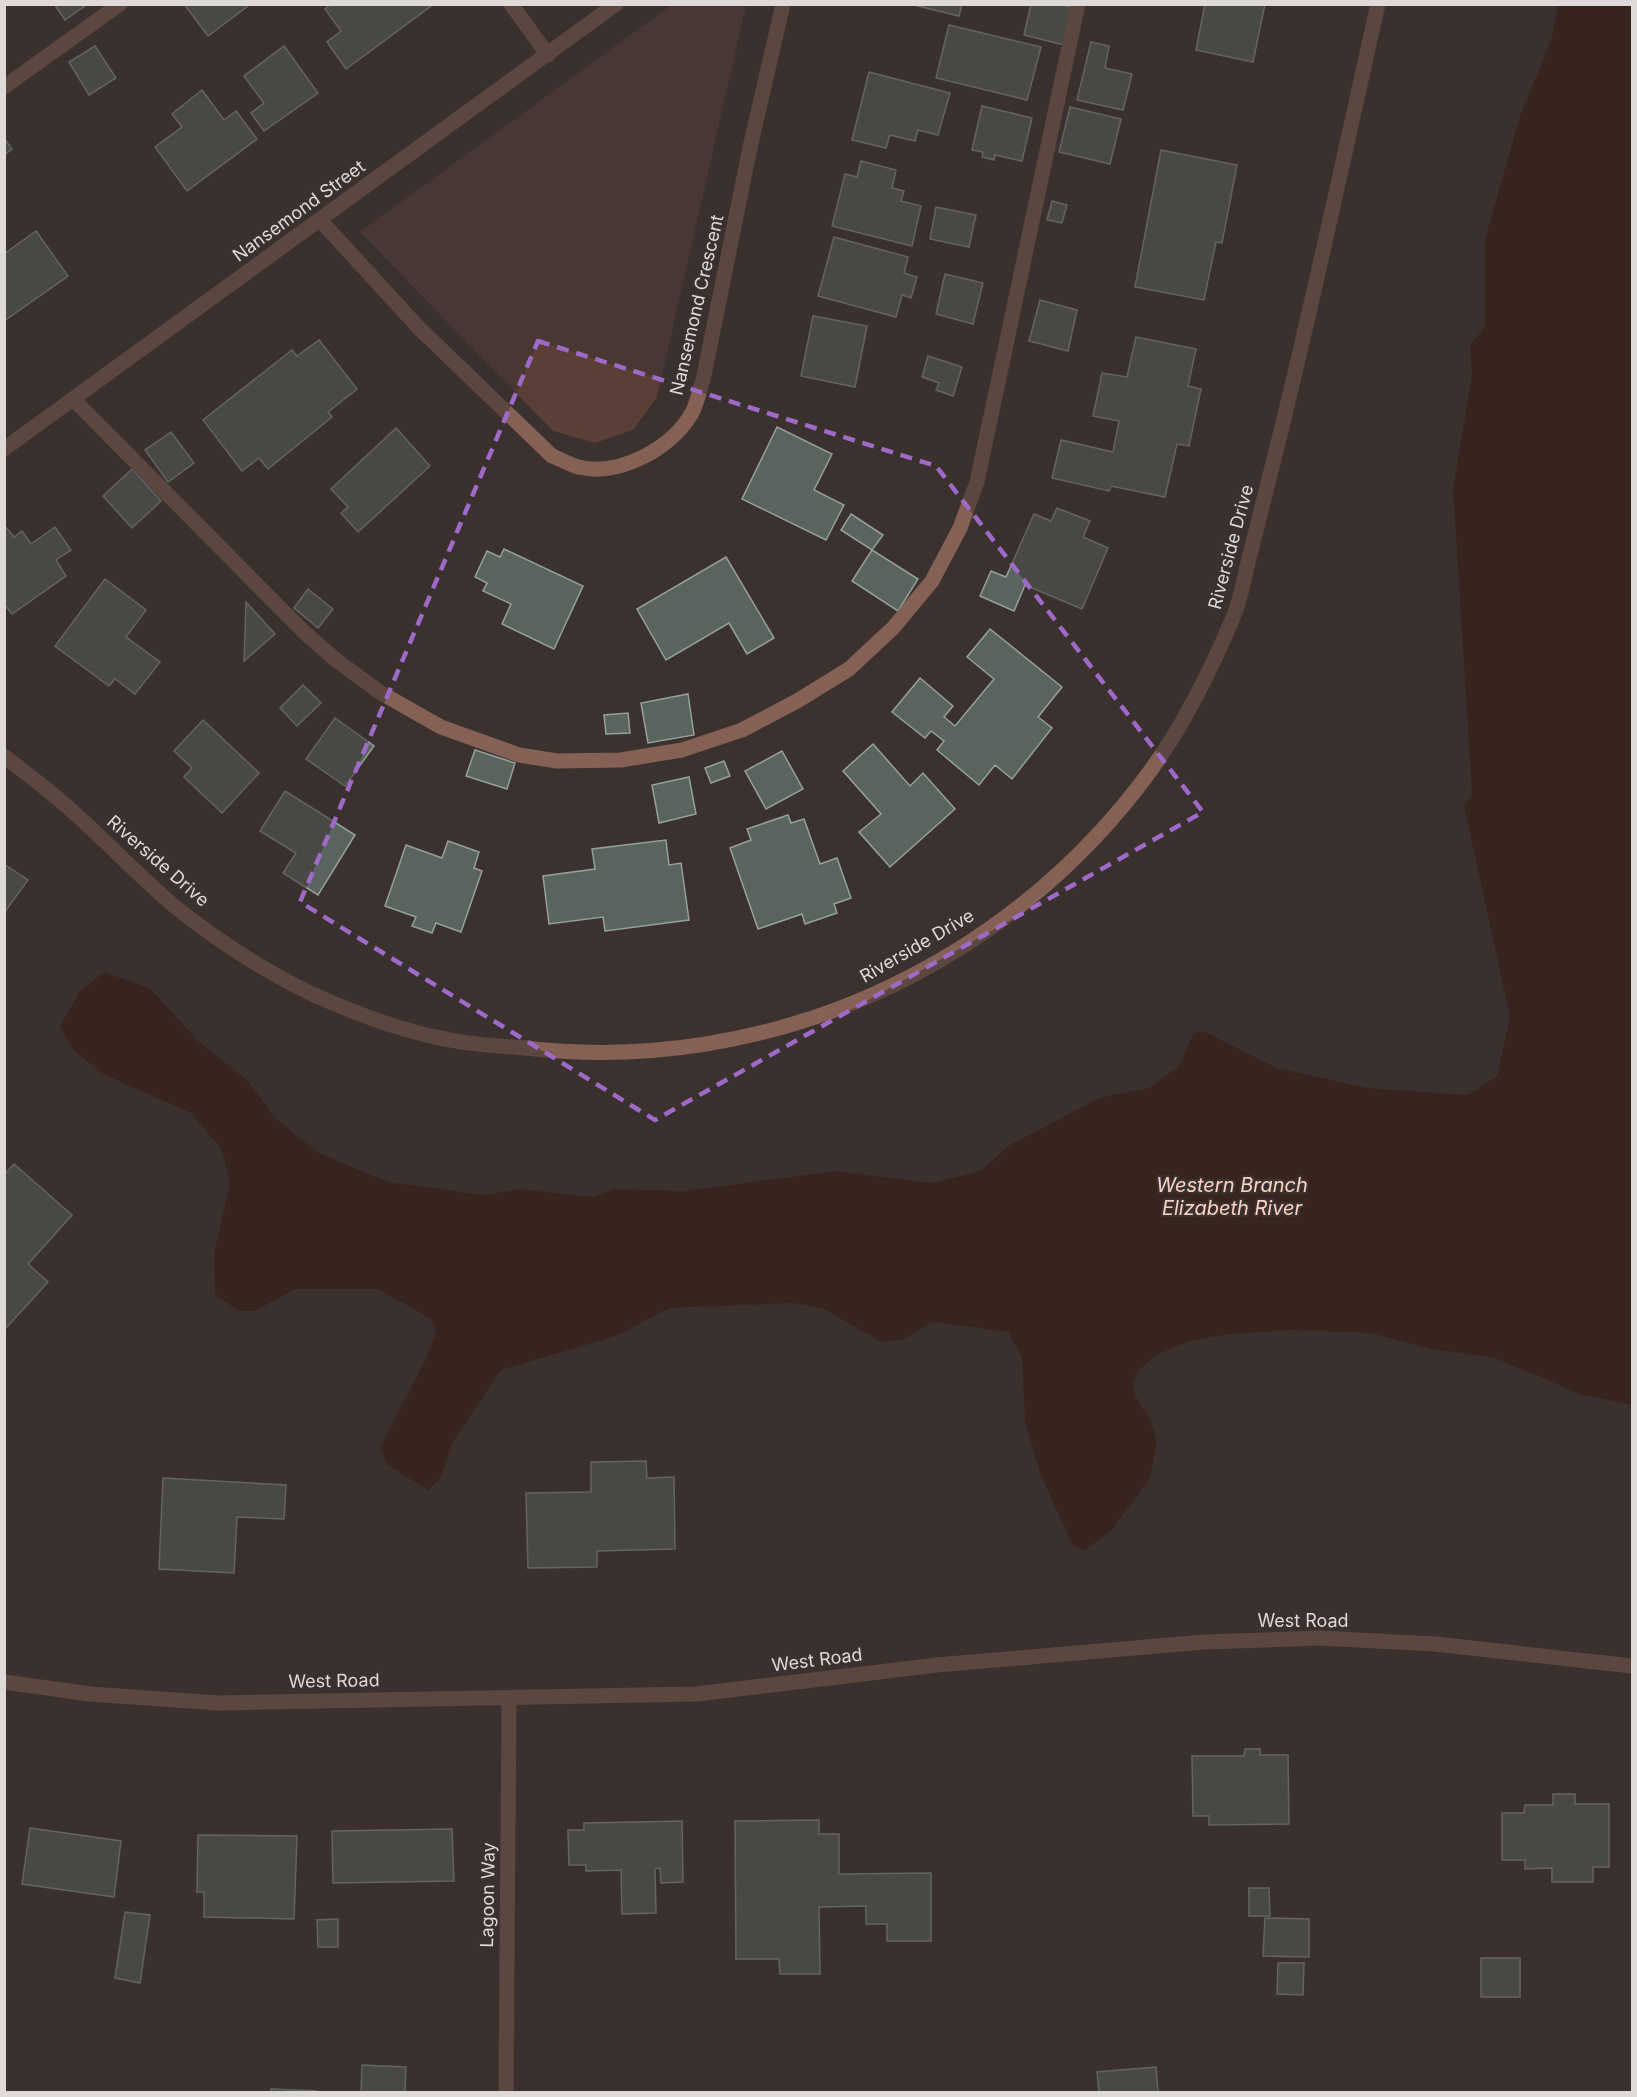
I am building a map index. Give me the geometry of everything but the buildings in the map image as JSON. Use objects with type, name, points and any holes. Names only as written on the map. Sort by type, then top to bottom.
[{"type":"street","points":[[4,87],[120,4]]},
{"type":"street","points":[[511,4],[548,55]]},
{"type":"street","name":"Nansemond Street","points":[[4,449],[616,4]]},
{"type":"street","name":"Nansemond Crescent","points":[[320,220],[419,328],[552,456],[578,467],[608,469],[641,458],[674,436],[693,411],[783,4]]},
{"type":"street","points":[[73,399],[305,633],[336,660],[381,693],[441,727],[519,755],[557,761],[631,759],[682,750],[742,730],[797,701],[849,669],[886,635],[932,581],[960,528],[977,482],[1077,4]]},
{"type":"street","name":"Riverside Drive","points":[[4,756],[67,806],[172,904],[238,952],[307,991],[377,1020],[450,1040],[557,1052],[623,1053],[687,1048],[752,1037],[814,1019],[876,995],[967,944],[1037,892],[1100,833],[1151,770],[1194,701],[1236,613],[1287,407],[1378,4]]},
{"type":"street","name":"West Road","points":[[4,1682],[90,1694],[218,1702],[697,1694],[937,1665],[1204,1642],[1320,1638],[1435,1644],[1632,1666]]},
{"type":"street","name":"Lagoon Way","points":[[506,2092],[509,1698]]},
{"type":"highlighted area","points":[[538,341],[936,466],[1203,812],[655,1120],[300,902]]},
{"type":"shaded area","points":[[673,4],[746,5],[657,397],[633,430],[595,443],[553,431],[360,232]]},
{"type":"water","name":"Western Branch Elizabeth River","points":[[1558,5],[1632,5],[1632,1405],[1580,1394],[1495,1358],[1431,1349],[1370,1333],[1294,1330],[1231,1334],[1191,1341],[1156,1355],[1137,1372],[1133,1385],[1136,1397],[1150,1418],[1157,1442],[1150,1478],[1113,1529],[1084,1551],[1072,1544],[1040,1473],[1025,1422],[1022,1357],[1008,1332],[931,1322],[905,1339],[881,1342],[824,1309],[793,1303],[670,1308],[616,1336],[501,1370],[453,1442],[440,1479],[428,1490],[387,1465],[380,1448],[427,1356],[436,1330],[431,1319],[378,1289],[295,1289],[255,1311],[239,1311],[215,1295],[214,1254],[230,1183],[222,1150],[191,1113],[103,1074],[72,1049],[60,1026],[80,991],[104,972],[150,988],[197,1040],[248,1081],[274,1117],[319,1153],[388,1182],[485,1195],[517,1189],[593,1197],[616,1189],[682,1191],[838,1171],[932,1183],[980,1171],[1011,1144],[1102,1097],[1149,1088],[1179,1066],[1193,1034],[1204,1031],[1277,1068],[1368,1088],[1468,1095],[1497,1076],[1510,1017],[1464,806],[1472,794],[1453,489],[1472,375],[1470,345],[1485,327],[1485,239],[1520,116],[1551,40]]}]
